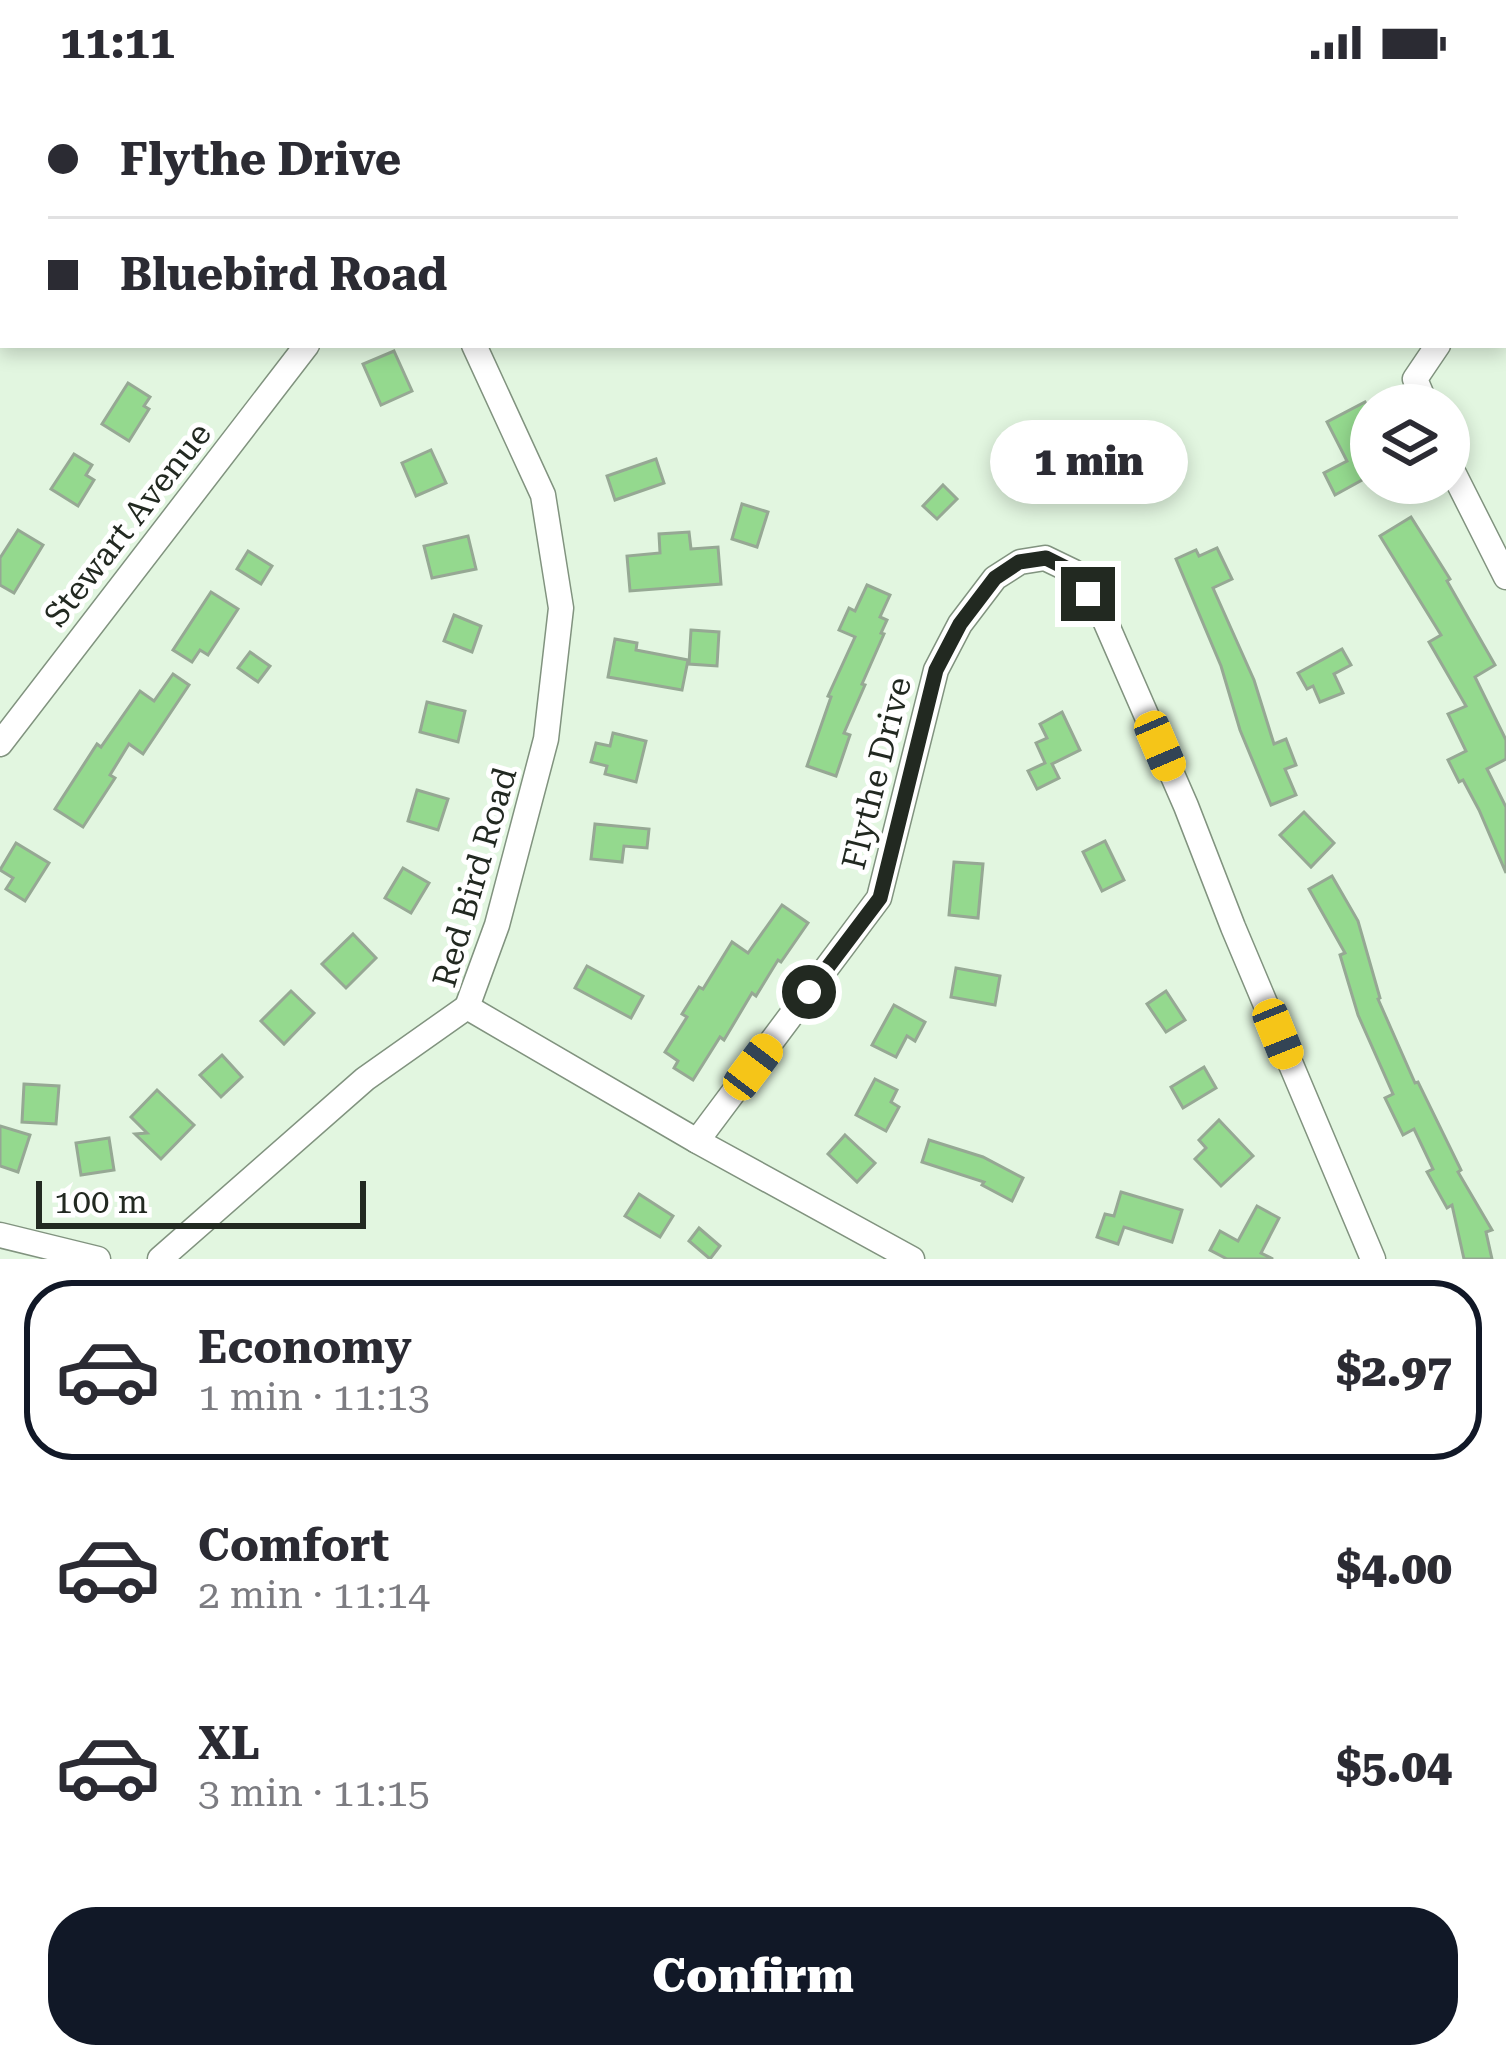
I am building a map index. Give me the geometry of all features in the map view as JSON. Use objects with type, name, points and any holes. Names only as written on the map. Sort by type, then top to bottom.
[{"type":"street","name":"Stewart Avenue","points":[[0,744],[305,348]]},
{"type":"street","name":"Red Bird Road","points":[[475,348],[543,495],[561,608],[546,739],[496,925],[467,1007],[912,1259]]},
{"type":"street","points":[[1417,384],[1436,348]]},
{"type":"street","points":[[1469,504],[1506,577]]},
{"type":"street","name":"Flythe Drive","points":[[697,1141],[880,898],[936,670],[960,624],[995,578],[1019,562],[1046,558],[1074,572],[1103,616],[1372,1259]]},
{"type":"street","points":[[160,1259],[365,1079],[467,1007]]},
{"type":"street","points":[[0,1235],[98,1259]]},
{"type":"building","points":[[394,351],[412,391],[381,405],[363,364]]},
{"type":"building","points":[[128,383],[150,397],[144,406],[149,409],[129,441],[102,424]]},
{"type":"building","points":[[1350,410],[1350,487],[1335,495],[1324,473],[1347,461],[1327,422]]},
{"type":"building","points":[[431,450],[446,483],[416,496],[402,463]]},
{"type":"building","points":[[1098,452],[1124,466],[1111,489],[1086,475]]},
{"type":"building","points":[[74,454],[92,465],[86,475],[94,480],[78,506],[51,489]]},
{"type":"building","points":[[656,459],[664,483],[615,500],[607,476]]},
{"type":"building","points":[[943,485],[957,499],[937,519],[923,506]]},
{"type":"building","points":[[742,504],[768,512],[757,547],[732,539]]},
{"type":"building","points":[[1411,517],[1495,665],[1475,677],[1506,740],[1506,759],[1487,769],[1506,807],[1506,873],[1479,810],[1448,760],[1466,751],[1448,714],[1466,706],[1429,642],[1441,635],[1380,536]]},
{"type":"building","points":[[18,530],[43,545],[14,593],[0,585],[0,558]]},
{"type":"building","points":[[689,532],[691,549],[718,547],[721,584],[630,591],[627,556],[660,553],[659,534]]},
{"type":"building","points":[[468,536],[476,569],[432,578],[424,546]]},
{"type":"building","points":[[1217,548],[1232,579],[1213,588],[1254,680],[1274,744],[1286,739],[1296,765],[1285,769],[1296,795],[1271,805],[1176,559]]},
{"type":"building","points":[[248,551],[272,566],[261,584],[237,569]]},
{"type":"building","points":[[867,585],[890,595],[880,617],[887,620],[844,733],[850,735],[836,776],[807,766],[828,696],[855,637],[839,630]]},
{"type":"building","points":[[211,592],[238,609],[208,655],[200,650],[192,662],[173,650]]},
{"type":"building","points":[[454,615],[481,626],[472,652],[444,641]]},
{"type":"building","points":[[691,630],[719,632],[717,666],[689,664]]},
{"type":"building","points":[[615,639],[637,643],[636,650],[688,660],[682,690],[608,677]]},
{"type":"building","points":[[1342,649],[1351,665],[1334,674],[1343,693],[1320,702],[1313,686],[1307,689],[1298,673]]},
{"type":"building","points":[[250,652],[270,666],[258,682],[238,668]]},
{"type":"building","points":[[173,674],[189,685],[143,754],[129,744],[110,775],[115,778],[83,827],[55,809],[97,744],[101,747],[140,691],[154,701]]},
{"type":"building","points":[[427,702],[465,711],[458,742],[420,732]]},
{"type":"building","points":[[1062,712],[1080,750],[1052,764],[1059,778],[1037,789],[1028,771],[1045,763],[1036,743],[1047,738],[1040,724]]},
{"type":"building","points":[[613,733],[646,741],[636,782],[605,774],[607,766],[591,762],[596,743],[610,746]]},
{"type":"building","points":[[417,790],[448,799],[438,830],[408,821]]},
{"type":"building","points":[[1304,812],[1334,843],[1311,867],[1280,835]]},
{"type":"building","points":[[595,824],[649,829],[647,848],[624,846],[622,862],[591,859]]},
{"type":"building","points":[[1105,841],[1124,880],[1102,891],[1083,852]]},
{"type":"building","points":[[16,843],[49,863],[25,901],[6,889],[13,878],[0,870]]},
{"type":"building","points":[[954,862],[983,864],[978,918],[949,915]]},
{"type":"building","points":[[403,868],[429,883],[411,913],[385,898]]},
{"type":"building","points":[[1332,876],[1358,921],[1378,999],[1415,1083],[1492,1230],[1486,1232],[1492,1259],[1464,1259],[1452,1205],[1447,1208],[1427,1172],[1433,1169],[1414,1129],[1403,1135],[1385,1098],[1393,1094],[1358,1015],[1340,955],[1345,953],[1309,889]]},
{"type":"building","points":[[782,905],[808,923],[756,996],[752,993],[693,1080],[674,1068],[678,1061],[665,1052],[687,1017],[682,1014],[732,942],[748,953]]},
{"type":"building","points":[[353,934],[376,958],[346,988],[322,964]]},
{"type":"building","points":[[587,966],[643,996],[631,1018],[575,988]]},
{"type":"building","points":[[956,968],[1000,976],[995,1005],[951,997]]},
{"type":"building","points":[[291,991],[314,1013],[284,1044],[261,1021]]},
{"type":"building","points":[[1166,991],[1185,1020],[1166,1032],[1147,1004]]},
{"type":"building","points":[[894,1005],[925,1022],[915,1041],[907,1036],[896,1057],[872,1045]]},
{"type":"building","points":[[222,1055],[242,1077],[221,1097],[200,1075]]},
{"type":"building","points":[[1204,1067],[1216,1088],[1183,1108],[1171,1087]]},
{"type":"building","points":[[875,1079],[897,1090],[891,1102],[899,1107],[886,1131],[856,1115]]},
{"type":"building","points":[[24,1084],[59,1086],[56,1124],[22,1122]]},
{"type":"building","points":[[157,1090],[194,1125],[161,1159],[135,1134],[147,1133],[131,1117]]},
{"type":"building","points":[[1219,1120],[1253,1156],[1221,1186],[1195,1159],[1206,1148],[1199,1140]]},
{"type":"building","points":[[0,1126],[30,1135],[18,1172],[0,1166]]},
{"type":"building","points":[[845,1135],[875,1163],[857,1182],[828,1154]]},
{"type":"building","points":[[109,1138],[114,1170],[81,1175],[76,1143]]},
{"type":"building","points":[[929,1140],[983,1157],[1023,1178],[1012,1201],[982,1185],[984,1182],[922,1162]]},
{"type":"building","points":[[1121,1192],[1182,1210],[1172,1242],[1124,1227],[1118,1244],[1097,1237],[1105,1214],[1114,1216]]},
{"type":"building","points":[[639,1194],[673,1216],[660,1237],[625,1216]]},
{"type":"building","points":[[1257,1206],[1279,1218],[1261,1253],[1273,1259],[1227,1259],[1210,1250],[1220,1231],[1238,1241]]},
{"type":"building","points":[[699,1228],[720,1246],[710,1259],[689,1241]]},
{"type":"route","points":[[809,992],[880,898],[936,670],[960,624],[995,578],[1019,562],[1046,558],[1074,572],[1088,594]]}]
